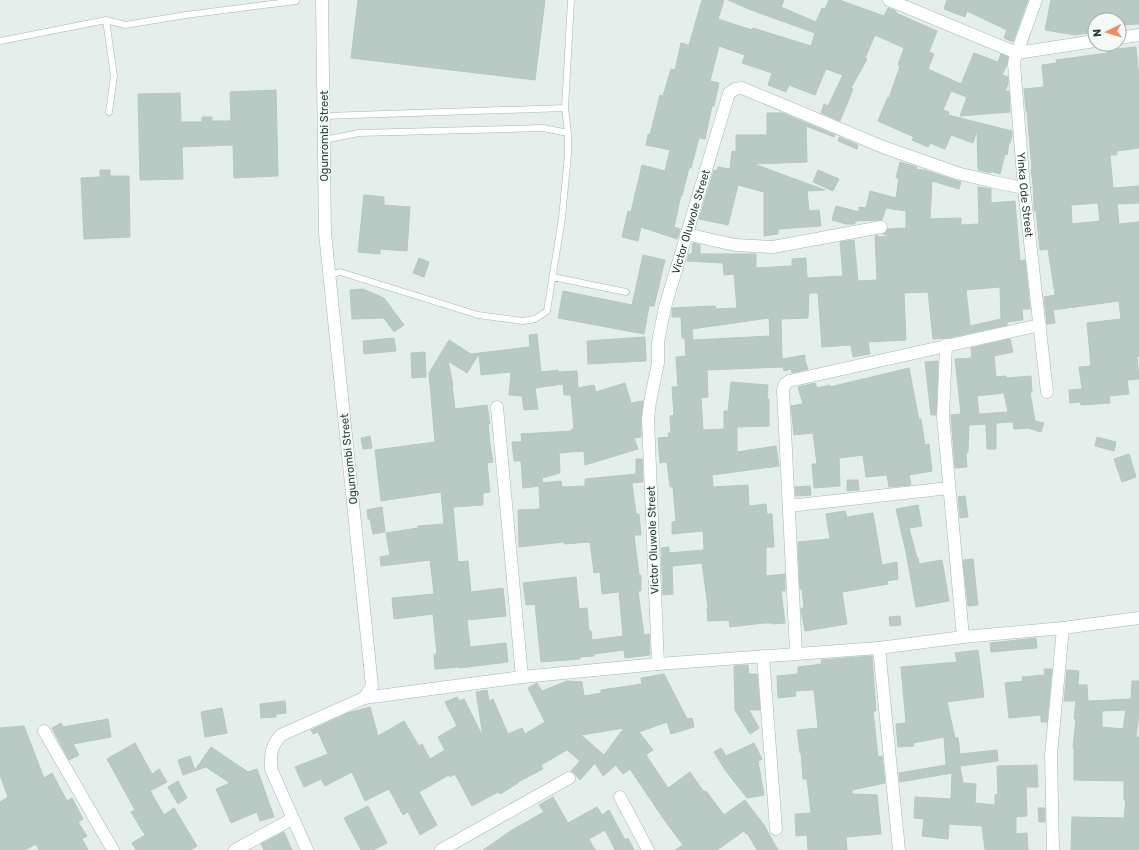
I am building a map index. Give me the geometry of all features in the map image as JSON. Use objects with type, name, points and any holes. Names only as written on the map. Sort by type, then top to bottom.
[{"type":"street","name":"Ogunrombi Street","points":[[322,0],[325,233],[372,686],[364,698]]},
{"type":"street","points":[[889,0],[1017,53],[1087,42]]},
{"type":"street","name":"Yinka Ode Street","points":[[1036,0],[1014,64],[1024,188],[1047,392]]},
{"type":"street","points":[[1127,36],[1139,34]]},
{"type":"street","name":"Victor Oluwole Street","points":[[658,664],[648,419],[650,402],[658,363],[658,342],[664,308],[729,93],[736,89],[742,88],[883,147],[957,173],[1024,188]]},
{"type":"street","points":[[686,234],[735,245],[773,247],[881,227]]},
{"type":"street","points":[[796,653],[783,390],[785,384],[789,381],[1040,325]]},
{"type":"street","points":[[946,345],[943,417],[963,637]]},
{"type":"street","points":[[497,407],[522,678]]},
{"type":"street","points":[[789,506],[949,488]]},
{"type":"street","points":[[307,850],[292,819],[272,769],[271,758],[273,744],[281,735],[364,698],[522,678],[658,664],[878,648],[963,637],[1063,628],[1139,618]]},
{"type":"street","points":[[1053,850],[1051,755],[1063,628]]},
{"type":"street","points":[[878,648],[899,850]]},
{"type":"street","points":[[763,656],[776,829]]},
{"type":"street","points":[[44,731],[113,850]]},
{"type":"street","points":[[441,850],[569,778]]},
{"type":"street","points":[[620,797],[648,850]]},
{"type":"street","points":[[235,850],[292,819]]},
{"type":"lane","points":[[330,275],[340,272],[478,315],[523,321],[535,319],[547,311],[562,218],[568,154],[568,133],[565,108],[571,0]]},
{"type":"lane","points":[[0,41],[106,20],[124,25],[186,15],[296,1]]},
{"type":"lane","points":[[106,20],[114,76],[110,112]]},
{"type":"lane","points":[[324,116],[565,108]]},
{"type":"lane","points":[[324,140],[359,133],[543,128],[568,133]]},
{"type":"lane","points":[[553,277],[626,292]]},
{"type":"building","points":[[358,0],[545,0],[535,80],[351,58]]},
{"type":"building","points":[[702,0],[724,0],[718,19],[811,46],[815,33],[728,0],[784,0],[781,7],[816,22],[822,8],[825,9],[829,0],[839,0],[884,16],[888,8],[937,31],[929,52],[934,54],[928,69],[961,84],[974,53],[998,62],[1001,54],[1008,57],[1007,64],[1002,75],[1008,77],[1008,84],[1005,91],[1009,91],[1010,112],[960,116],[967,97],[951,91],[943,110],[949,112],[948,115],[1012,131],[1007,155],[1005,154],[1000,174],[991,171],[991,173],[978,170],[977,130],[973,143],[951,135],[945,149],[930,143],[928,147],[912,140],[914,137],[878,121],[888,97],[889,98],[900,66],[898,65],[904,48],[875,35],[865,58],[867,59],[851,88],[853,89],[840,121],[821,113],[824,104],[828,106],[843,75],[826,69],[815,95],[789,85],[786,92],[768,85],[772,73],[742,63],[745,55],[719,46],[710,81],[719,83],[714,106],[712,106],[705,139],[699,138],[682,196],[681,195],[674,227],[680,229],[677,239],[641,227],[638,241],[622,237],[628,211],[631,212],[642,165],[665,171],[670,150],[646,145],[648,134],[650,135],[660,95],[663,96],[671,69],[675,70],[681,43],[689,45]]},
{"type":"building","points":[[947,0],[1028,0],[1013,42],[1004,38],[1007,30],[967,11],[965,17],[944,9]]},
{"type":"building","points":[[1051,0],[1139,0],[1139,24],[1127,25],[1127,12],[1087,12],[1087,33],[1075,35],[1045,30]]},
{"type":"building","points":[[1136,47],[1139,79],[1139,148],[1117,151],[1117,155],[1110,155],[1113,188],[1139,186],[1139,203],[1117,204],[1119,224],[1139,222],[1139,356],[1137,357],[1139,379],[1127,380],[1129,394],[1109,396],[1110,403],[1081,405],[1080,402],[1070,403],[1069,390],[1082,389],[1079,367],[1091,366],[1087,323],[1121,319],[1119,301],[1053,310],[1055,323],[1047,324],[1044,297],[1055,295],[1048,249],[1040,250],[1036,211],[1034,211],[1032,169],[1024,89],[1044,87],[1042,65],[1057,63],[1056,60],[1107,53],[1127,52],[1127,48]],"holes":[[[1098,203],[1100,221],[1072,224],[1071,205]]]},
{"type":"building","points":[[276,90],[278,176],[234,178],[233,145],[182,147],[183,179],[140,180],[138,94],[180,93],[181,122],[202,122],[202,117],[212,117],[212,121],[231,121],[230,92]]},
{"type":"building","points":[[767,113],[782,113],[835,135],[834,137],[806,126],[807,162],[754,164],[825,190],[807,191],[809,211],[819,210],[821,226],[778,229],[778,234],[764,236],[764,192],[738,185],[728,225],[699,219],[714,170],[717,171],[718,167],[730,169],[732,151],[736,152],[736,135],[767,135]]},
{"type":"building","points":[[839,137],[858,145],[857,149],[838,141]]},
{"type":"building","points":[[900,162],[917,167],[916,169],[924,170],[961,182],[959,189],[932,181],[930,219],[961,218],[961,225],[979,224],[978,187],[991,189],[991,203],[1015,201],[1020,261],[1025,260],[1030,309],[1022,309],[1023,320],[1007,322],[1007,325],[948,338],[933,339],[928,292],[904,293],[906,340],[868,342],[870,354],[853,357],[851,345],[822,347],[818,293],[809,293],[808,318],[781,319],[782,359],[805,355],[805,361],[808,369],[792,373],[791,369],[784,371],[783,367],[707,370],[708,397],[701,398],[703,430],[724,429],[724,411],[728,411],[731,382],[768,385],[767,399],[769,399],[769,426],[737,427],[737,452],[776,446],[779,466],[712,475],[713,487],[748,485],[749,506],[766,504],[767,514],[772,514],[774,547],[766,547],[766,576],[785,574],[785,591],[781,591],[785,623],[764,623],[730,627],[729,620],[708,621],[708,607],[702,563],[672,566],[673,594],[663,595],[661,548],[669,547],[669,553],[704,550],[703,531],[672,534],[672,522],[676,521],[673,487],[670,487],[667,462],[660,463],[658,438],[669,437],[668,433],[671,433],[670,416],[674,415],[672,387],[678,387],[676,357],[686,356],[685,338],[682,338],[681,317],[672,317],[672,308],[715,306],[716,309],[737,308],[734,274],[724,275],[723,263],[687,261],[689,254],[692,254],[693,243],[700,245],[700,254],[756,254],[756,268],[792,266],[792,259],[806,258],[807,278],[843,276],[840,242],[854,240],[858,281],[877,280],[875,236],[891,236],[883,234],[888,229],[906,228],[906,211],[886,208],[882,220],[855,221],[855,224],[846,224],[832,220],[836,206],[859,212],[859,207],[866,208],[870,191],[896,198],[899,178],[896,178]],"holes":[[[1000,287],[1001,319],[970,326],[966,290]],[[769,318],[770,336],[693,340],[692,329]]]},
{"type":"building","points":[[100,170],[110,170],[110,176],[129,176],[130,237],[84,239],[81,178],[100,177]]},
{"type":"building","points":[[818,170],[839,179],[833,191],[813,182]]},
{"type":"building","points":[[364,195],[384,197],[384,205],[410,207],[407,251],[380,249],[380,254],[358,252]]},
{"type":"building","points":[[643,255],[665,260],[654,306],[649,306],[644,334],[558,318],[563,291],[632,305]]},
{"type":"building","points":[[419,258],[429,262],[424,277],[413,273]]},
{"type":"building","points":[[363,289],[384,298],[404,325],[394,332],[384,318],[352,319],[350,290]]},
{"type":"building","points":[[537,334],[541,372],[558,370],[559,372],[577,371],[578,388],[594,385],[596,392],[625,383],[631,403],[643,401],[641,437],[634,438],[638,449],[585,465],[584,451],[559,453],[560,473],[542,478],[543,483],[561,481],[562,487],[585,486],[585,479],[636,474],[636,459],[642,459],[643,482],[632,483],[636,514],[639,514],[641,535],[634,535],[639,575],[641,575],[641,591],[638,591],[644,635],[649,634],[650,655],[625,658],[624,650],[594,654],[594,656],[580,657],[580,659],[541,662],[535,604],[526,605],[523,583],[576,577],[579,609],[587,608],[589,631],[591,631],[592,640],[623,636],[619,592],[602,594],[600,572],[594,573],[590,542],[564,544],[564,542],[519,547],[518,510],[540,509],[539,486],[523,488],[521,461],[514,461],[512,442],[522,442],[521,434],[572,431],[572,429],[574,429],[571,395],[564,395],[563,384],[535,388],[538,409],[524,410],[522,396],[509,395],[511,372],[481,375],[479,354],[467,373],[448,361],[453,385],[455,409],[487,405],[493,462],[487,463],[490,492],[483,493],[483,505],[453,507],[458,562],[468,561],[471,592],[503,588],[506,616],[467,620],[470,647],[506,643],[508,662],[459,668],[435,669],[434,654],[437,654],[433,614],[394,619],[392,598],[434,594],[430,560],[381,566],[380,557],[390,555],[386,533],[418,528],[418,526],[444,524],[441,492],[381,501],[375,450],[435,442],[429,373],[449,340],[471,354],[530,347],[529,335]]},
{"type":"building","points":[[645,337],[646,361],[588,364],[587,341]]},
{"type":"building","points":[[394,338],[396,351],[364,354],[363,341]]},
{"type":"building","points":[[1010,339],[1013,352],[994,356],[996,377],[1006,376],[1006,378],[1031,376],[1032,392],[1030,392],[1035,421],[1044,423],[1041,432],[1028,428],[1014,429],[1013,422],[996,423],[996,449],[987,449],[986,424],[969,425],[968,452],[966,453],[967,467],[955,468],[951,415],[961,414],[955,359],[972,358],[971,348]],"holes":[[[1004,393],[1008,412],[979,414],[977,396]]]},
{"type":"building","points":[[425,352],[426,377],[412,378],[411,353]]},
{"type":"building","points":[[938,361],[936,415],[931,415],[925,362]]},
{"type":"building","points":[[909,368],[919,420],[921,419],[925,445],[929,444],[932,471],[909,475],[911,485],[889,487],[887,475],[866,477],[863,455],[839,458],[840,486],[814,488],[812,464],[817,464],[813,433],[794,435],[791,406],[803,404],[798,387],[815,383],[817,388],[830,385],[830,387]]},
{"type":"building","points":[[370,436],[372,448],[363,449],[361,438]]},
{"type":"building","points":[[1097,437],[1116,442],[1114,451],[1095,446]]},
{"type":"building","points":[[1129,454],[1136,477],[1122,482],[1114,459]]},
{"type":"building","points":[[847,480],[858,480],[859,490],[847,491]]},
{"type":"building","points":[[810,486],[811,495],[796,496],[795,487]]},
{"type":"building","points":[[965,496],[968,517],[960,518],[958,497]]},
{"type":"building","points":[[918,505],[922,526],[909,528],[917,558],[919,564],[942,560],[949,601],[916,607],[896,509]]},
{"type":"building","points":[[382,507],[385,532],[373,534],[370,519],[368,519],[367,510]]},
{"type":"building","points":[[845,511],[847,517],[873,513],[882,565],[897,562],[898,579],[887,581],[888,584],[842,592],[847,624],[805,631],[801,609],[804,607],[802,589],[800,589],[798,542],[830,539],[826,514]]},
{"type":"building","points":[[973,559],[978,605],[968,606],[963,560]]},
{"type":"building","points":[[900,616],[901,625],[890,626],[889,617]]},
{"type":"building","points":[[1036,638],[1037,648],[991,652],[990,643]]},
{"type":"building","points":[[978,650],[984,697],[947,702],[955,738],[958,738],[960,754],[997,750],[998,761],[960,766],[963,783],[976,784],[975,803],[995,805],[995,795],[998,794],[997,766],[1037,765],[1038,787],[1026,787],[1027,816],[1016,817],[1016,834],[1027,833],[1028,850],[985,850],[982,826],[949,824],[948,839],[922,836],[924,819],[914,818],[915,797],[951,799],[952,773],[900,782],[899,773],[946,765],[944,737],[913,743],[914,746],[898,747],[896,724],[906,723],[901,667],[957,662],[955,653]]},
{"type":"building","points":[[872,656],[876,711],[873,711],[878,757],[882,756],[885,783],[852,790],[852,794],[877,795],[881,834],[846,837],[847,850],[808,850],[807,835],[796,836],[795,814],[811,813],[807,779],[803,779],[797,730],[818,728],[814,690],[795,691],[796,696],[778,698],[777,676],[798,674],[798,667],[822,664],[821,660]]},
{"type":"building","points":[[748,665],[749,674],[757,674],[760,710],[749,710],[759,728],[750,734],[735,710],[734,666]]},
{"type":"building","points":[[1044,669],[1052,669],[1047,722],[1041,722],[1041,715],[1009,718],[1005,683],[1023,681],[1022,677],[1045,675]]},
{"type":"building","points":[[1067,670],[1079,671],[1078,685],[1087,685],[1088,701],[1131,699],[1132,681],[1139,681],[1139,714],[1136,737],[1139,737],[1139,850],[1071,850],[1072,817],[1124,818],[1126,800],[1124,800],[1124,781],[1074,780],[1073,748],[1076,701],[1064,701]],"holes":[[[1126,710],[1123,729],[1102,727],[1102,711]]]},
{"type":"building","points":[[664,674],[687,719],[692,718],[694,727],[671,734],[667,722],[639,732],[653,750],[646,755],[668,788],[690,772],[704,792],[706,791],[724,815],[745,800],[764,825],[778,850],[757,850],[747,833],[746,834],[744,831],[717,850],[675,850],[683,845],[630,769],[623,774],[616,765],[603,776],[595,763],[580,780],[571,771],[580,761],[567,750],[541,765],[543,769],[518,782],[500,794],[498,792],[472,806],[455,774],[450,777],[449,775],[419,792],[437,825],[420,835],[408,812],[403,815],[389,789],[365,801],[352,772],[325,786],[321,779],[304,787],[295,767],[328,754],[318,732],[313,734],[311,730],[348,713],[370,707],[378,736],[404,721],[419,746],[422,744],[430,759],[445,750],[438,737],[457,726],[445,702],[457,697],[459,701],[464,699],[483,737],[476,692],[487,690],[489,701],[493,699],[508,734],[522,728],[525,734],[545,722],[528,688],[537,683],[542,691],[567,681],[582,682],[584,696],[601,693],[601,690],[642,684],[641,678]],"holes":[[[624,728],[604,755],[581,735]]]},
{"type":"building","points":[[285,701],[286,713],[276,714],[276,717],[261,718],[260,704]]},
{"type":"building","points":[[222,708],[227,733],[205,737],[201,712]]},
{"type":"building","points":[[108,719],[111,737],[73,744],[79,755],[69,760],[52,728],[61,723],[63,727]]},
{"type":"building","points":[[24,726],[44,778],[52,773],[67,801],[72,798],[83,819],[78,822],[87,836],[82,839],[88,850],[39,850],[36,844],[25,850],[0,850],[0,802],[8,797],[0,775],[0,728]]},
{"type":"building","points":[[135,743],[152,774],[159,769],[167,782],[150,791],[164,815],[174,808],[197,846],[190,850],[136,850],[132,843],[145,835],[131,812],[135,810],[107,759]]},
{"type":"building","points":[[754,743],[762,759],[758,761],[764,795],[747,798],[725,770],[714,752],[721,748],[726,756]]},
{"type":"building","points":[[211,747],[248,772],[257,769],[274,817],[260,821],[257,812],[231,823],[216,789],[230,783],[206,767],[183,775],[178,760],[190,756],[195,770]]},
{"type":"building","points":[[178,781],[187,798],[178,804],[168,787]]},
{"type":"building","points":[[553,797],[568,823],[597,807],[602,815],[609,810],[625,840],[628,838],[634,850],[615,850],[605,830],[589,839],[595,850],[483,850],[512,830],[544,812],[539,805]]},
{"type":"building","points":[[368,806],[387,843],[373,850],[361,850],[344,818]]},
{"type":"building","points":[[1038,808],[1045,808],[1045,822],[1039,822]]},
{"type":"building","points":[[284,832],[292,850],[264,850],[261,844]]}]
